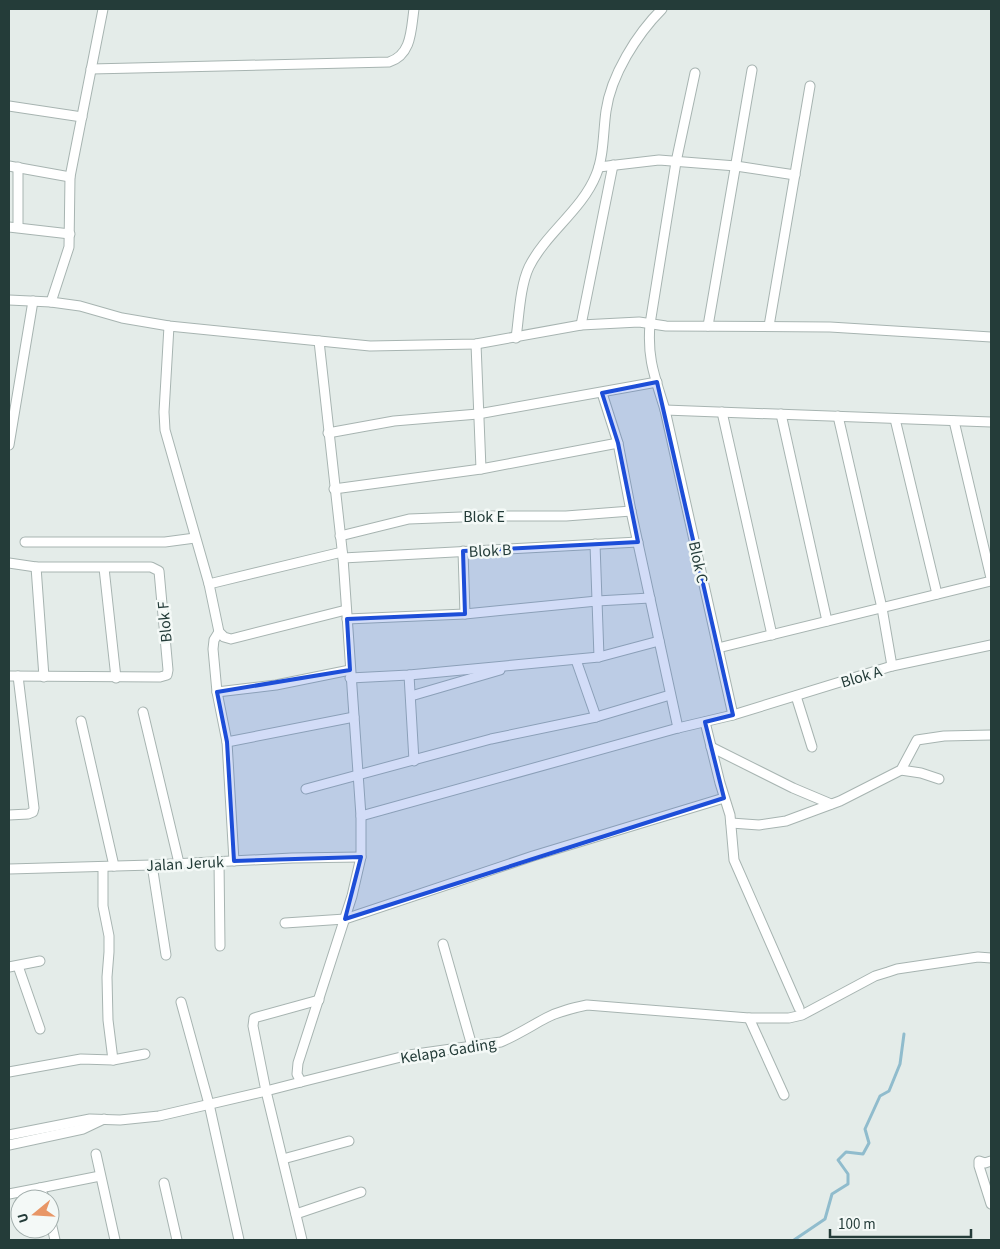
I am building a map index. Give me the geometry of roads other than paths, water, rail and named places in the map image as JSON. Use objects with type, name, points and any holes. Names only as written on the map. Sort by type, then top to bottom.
[{"type":"street","points":[[50,302],[69,247],[70,177],[103,9]]},
{"type":"street","points":[[91,69],[389,62],[397,60],[405,50],[410,38],[414,9]]},
{"type":"street","points":[[516,338],[525,276],[530,265],[553,233],[580,203],[596,176],[599,167],[606,109],[613,85],[633,45],[650,21],[662,9]]},
{"type":"street","points":[[708,326],[752,70]]},
{"type":"street","points":[[695,73],[676,162],[648,344],[651,366],[665,410],[991,422]]},
{"type":"street","points":[[769,326],[810,86]]},
{"type":"street","points":[[9,106],[82,117]]},
{"type":"street","points":[[599,167],[659,160],[736,166],[795,175]]},
{"type":"street","points":[[581,326],[613,165]]},
{"type":"street","points":[[70,177],[13,167],[13,227],[70,234]]},
{"type":"street","points":[[9,300],[80,306],[122,318],[169,326],[370,346],[476,344],[581,326],[639,322],[666,326],[836,327],[991,337]]},
{"type":"street","points":[[9,444],[34,301]]},
{"type":"street","points":[[169,326],[164,412],[165,430],[209,584],[219,632],[224,637],[231,638],[347,614],[465,614],[597,600],[650,598]]},
{"type":"street","points":[[301,1082],[297,1074],[298,1063],[345,920],[361,857],[361,816],[347,614],[319,341]]},
{"type":"street","points":[[476,344],[481,469]]},
{"type":"street","points":[[328,433],[394,421],[478,414],[656,382]]},
{"type":"street","points":[[602,393],[618,443],[630,511],[678,728]]},
{"type":"street","name":"Blok C","points":[[665,410],[733,715]]},
{"type":"street","points":[[722,412],[772,635]]},
{"type":"street","points":[[781,414],[827,621]]},
{"type":"street","points":[[838,416],[882,608],[892,666]]},
{"type":"street","points":[[895,419],[937,594]]},
{"type":"street","points":[[718,648],[991,580],[954,421]]},
{"type":"street","points":[[334,489],[481,469],[618,443]]},
{"type":"street","name":"Blok E","points":[[340,536],[409,519],[487,516],[566,516],[630,511]]},
{"type":"street","points":[[25,542],[165,542],[195,538]]},
{"type":"street","name":"Blok B","points":[[209,584],[342,555],[464,552],[638,542]]},
{"type":"street","points":[[595,544],[599,657]]},
{"type":"street","points":[[464,552],[465,614]]},
{"type":"street","points":[[9,563],[36,567],[104,568],[116,678],[13,676],[34,808],[33,812],[28,814],[9,815]]},
{"type":"street","points":[[36,567],[44,677]]},
{"type":"street","name":"Blok F","points":[[104,568],[151,567],[159,571],[167,675],[160,677],[116,678]]},
{"type":"street","points":[[219,632],[214,640],[213,649],[217,692],[227,742],[234,861]]},
{"type":"street","points":[[217,692],[350,674],[409,675],[576,660],[599,657],[659,641]]},
{"type":"street","name":"Blok A","points":[[361,816],[678,728],[733,715],[892,666],[991,645]]},
{"type":"street","points":[[576,660],[596,717]]},
{"type":"street","points":[[411,696],[520,664]]},
{"type":"street","points":[[409,675],[414,761]]},
{"type":"street","points":[[306,789],[491,739],[596,717],[670,696]]},
{"type":"street","points":[[796,696],[812,747]]},
{"type":"street","points":[[143,712],[179,863]]},
{"type":"street","points":[[227,742],[354,717]]},
{"type":"street","points":[[81,721],[114,866]]},
{"type":"street","points":[[705,722],[731,823],[734,860],[799,1008]]},
{"type":"street","points":[[901,770],[917,740],[944,736],[991,735]]},
{"type":"street","points":[[711,747],[793,788],[831,804]]},
{"type":"street","points":[[731,823],[759,825],[786,821],[831,804],[901,770],[922,773],[939,779]]},
{"type":"street","points":[[285,923],[345,920],[533,856],[724,798]]},
{"type":"street","name":"Jalan Jeruk","points":[[9,869],[361,857]]},
{"type":"street","points":[[219,861],[220,946]]},
{"type":"street","points":[[152,865],[166,955]]},
{"type":"street","points":[[103,866],[103,906],[110,952],[107,977],[108,1020],[114,1060]]},
{"type":"street","points":[[443,944],[472,1046]]},
{"type":"street","name":"Kelapa Gading","points":[[9,1135],[90,1118],[120,1120],[159,1116],[409,1055],[501,1042],[547,1017],[564,1010],[587,1005],[749,1018],[789,1018],[802,1016],[875,976],[897,969],[978,958],[991,958]]},
{"type":"street","points":[[40,961],[13,967],[40,1029]]},
{"type":"street","points":[[302,1240],[266,1091],[253,1026],[254,1018],[319,1000]]},
{"type":"street","points":[[181,1002],[209,1104],[239,1240]]},
{"type":"street","points":[[749,1018],[784,1094]]},
{"type":"street","points":[[9,1072],[81,1059],[114,1060],[146,1054]]},
{"type":"street","points":[[9,1145],[83,1129],[104,1119]]},
{"type":"street","points":[[283,1159],[349,1140]]},
{"type":"street","points":[[96,1154],[115,1240]]},
{"type":"street","points":[[991,1161],[985,1164],[979,1161],[979,1166],[991,1204]]},
{"type":"street","points":[[9,1194],[100,1176]]},
{"type":"street","points":[[164,1183],[177,1240]]},
{"type":"street","points":[[296,1214],[361,1192]]},
{"type":"waterway","points":[[794,1240],[825,1219],[832,1194],[848,1184],[848,1174],[838,1160],[846,1152],[863,1154],[869,1143],[865,1129],[880,1096],[889,1091],[900,1064],[904,1034]]}]
